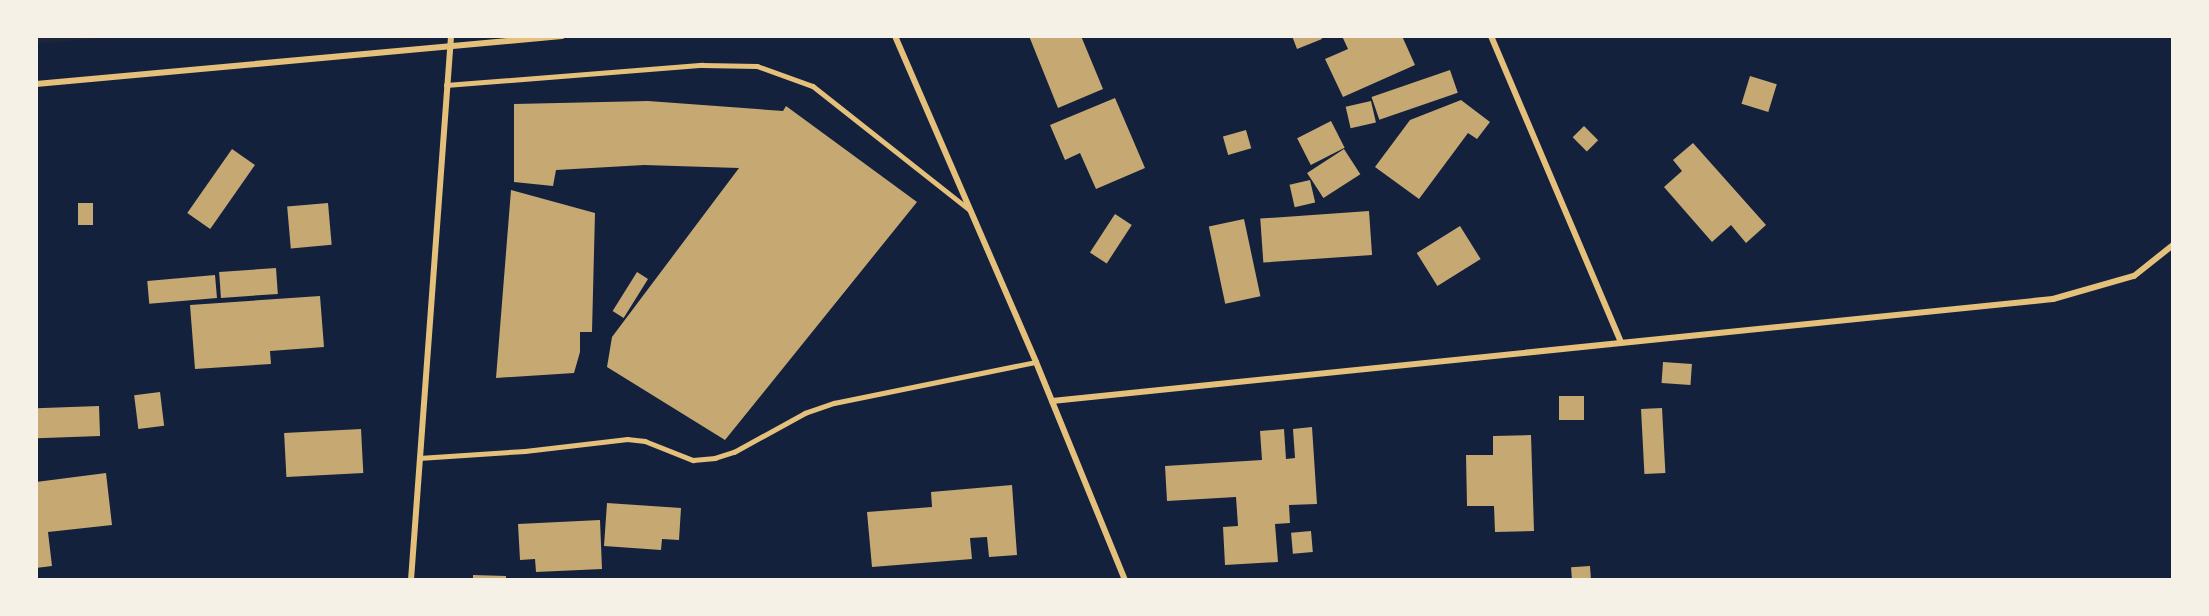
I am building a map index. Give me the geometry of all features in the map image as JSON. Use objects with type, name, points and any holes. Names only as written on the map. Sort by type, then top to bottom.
[{"type":"street","points":[[411,580],[446,85],[452,36]]},
{"type":"street","points":[[36,84],[562,36]]},
{"type":"street","points":[[895,36],[1036,362],[1125,580]]},
{"type":"street","points":[[1491,36],[1621,343]]},
{"type":"street","points":[[1052,401],[2053,298],[2134,276],[2173,245]]},
{"type":"lane","points":[[446,85],[702,65],[757,66],[813,86],[970,210]]},
{"type":"lane","points":[[419,458],[525,451],[627,439],[645,441],[693,460],[715,458],[734,452],[805,413],[834,403],[1036,362]]},
{"type":"shaded area","points":[[36,36],[127,36],[36,44]]},
{"type":"building","points":[[1029,36],[1081,36],[1103,89],[1058,108]]},
{"type":"building","points":[[1292,36],[1321,36],[1322,39],[1297,49]]},
{"type":"building","points":[[1342,36],[1402,36],[1415,65],[1343,97],[1325,59],[1348,49]]},
{"type":"building","points":[[1450,70],[1458,93],[1379,120],[1372,97]]},
{"type":"building","points":[[1750,76],[1777,84],[1768,112],[1742,104]]},
{"type":"building","points":[[1115,98],[1145,168],[1096,189],[1080,153],[1065,160],[1050,125]]},
{"type":"building","points":[[1461,100],[1490,122],[1477,139],[1468,133],[1419,199],[1375,167],[1410,120]]},
{"type":"building","points":[[648,101],[783,111],[786,106],[917,202],[725,440],[607,367],[612,337],[739,168],[644,165],[556,170],[553,186],[514,182],[514,104]]},
{"type":"building","points":[[1371,101],[1376,122],[1351,128],[1346,107]]},
{"type":"building","points":[[1331,121],[1345,148],[1311,165],[1297,138]]},
{"type":"building","points":[[1584,126],[1598,140],[1587,151],[1573,137]]},
{"type":"building","points":[[1246,130],[1251,148],[1228,155],[1223,137]]},
{"type":"building","points":[[1693,143],[1766,225],[1746,243],[1731,225],[1712,242],[1664,187],[1682,171],[1673,160]]},
{"type":"building","points":[[232,149],[255,165],[210,229],[187,213]]},
{"type":"building","points":[[1344,149],[1360,174],[1323,198],[1307,173]]},
{"type":"building","points":[[1310,180],[1315,202],[1295,207],[1290,185]]},
{"type":"building","points":[[511,190],[595,213],[592,332],[580,332],[580,352],[574,373],[496,378]]},
{"type":"building","points":[[78,203],[93,203],[93,225],[78,225]]},
{"type":"building","points":[[328,203],[332,245],[291,248],[287,207]]},
{"type":"building","points":[[1369,211],[1372,255],[1263,262],[1260,219]]},
{"type":"building","points":[[1115,214],[1132,225],[1107,263],[1090,253]]},
{"type":"building","points":[[1244,219],[1260,296],[1225,304],[1209,226]]},
{"type":"building","points":[[1460,226],[1481,259],[1437,286],[1417,253]]},
{"type":"building","points":[[276,268],[278,294],[221,298],[219,272]]},
{"type":"building","points":[[637,272],[648,279],[624,318],[613,311]]},
{"type":"building","points":[[215,275],[217,298],[149,304],[147,281]]},
{"type":"building","points":[[320,296],[324,347],[270,351],[271,364],[195,369],[190,305]]},
{"type":"building","points":[[1663,362],[1692,364],[1690,385],[1662,383]]},
{"type":"building","points":[[160,392],[164,426],[138,429],[134,395]]},
{"type":"building","points":[[1559,396],[1584,396],[1584,420],[1559,420]]},
{"type":"building","points":[[99,406],[100,436],[37,438],[36,408]]},
{"type":"building","points":[[1662,408],[1665,473],[1644,474],[1641,409]]},
{"type":"building","points":[[1312,427],[1317,504],[1289,505],[1290,523],[1275,524],[1278,562],[1225,565],[1223,527],[1238,526],[1236,497],[1167,501],[1165,466],[1262,460],[1260,431],[1284,429],[1286,459],[1295,458],[1293,429]]},
{"type":"building","points":[[361,429],[363,473],[286,477],[284,433]]},
{"type":"building","points":[[1531,435],[1534,531],[1495,532],[1494,506],[1467,506],[1466,455],[1493,455],[1493,436]]},
{"type":"building","points":[[106,473],[112,525],[48,532],[52,566],[36,568],[36,482]]},
{"type":"building","points":[[1012,485],[1017,555],[989,557],[987,537],[970,538],[972,559],[872,567],[867,512],[932,507],[931,492]]},
{"type":"building","points":[[607,503],[681,508],[679,540],[662,539],[661,550],[604,546]]},
{"type":"building","points":[[600,520],[602,569],[536,572],[535,559],[520,560],[518,524]]},
{"type":"building","points":[[1311,531],[1313,552],[1293,554],[1291,533]]},
{"type":"building","points":[[1590,566],[1591,579],[1572,580],[1571,567]]},
{"type":"building","points":[[473,575],[506,576],[506,580],[473,580]]}]
